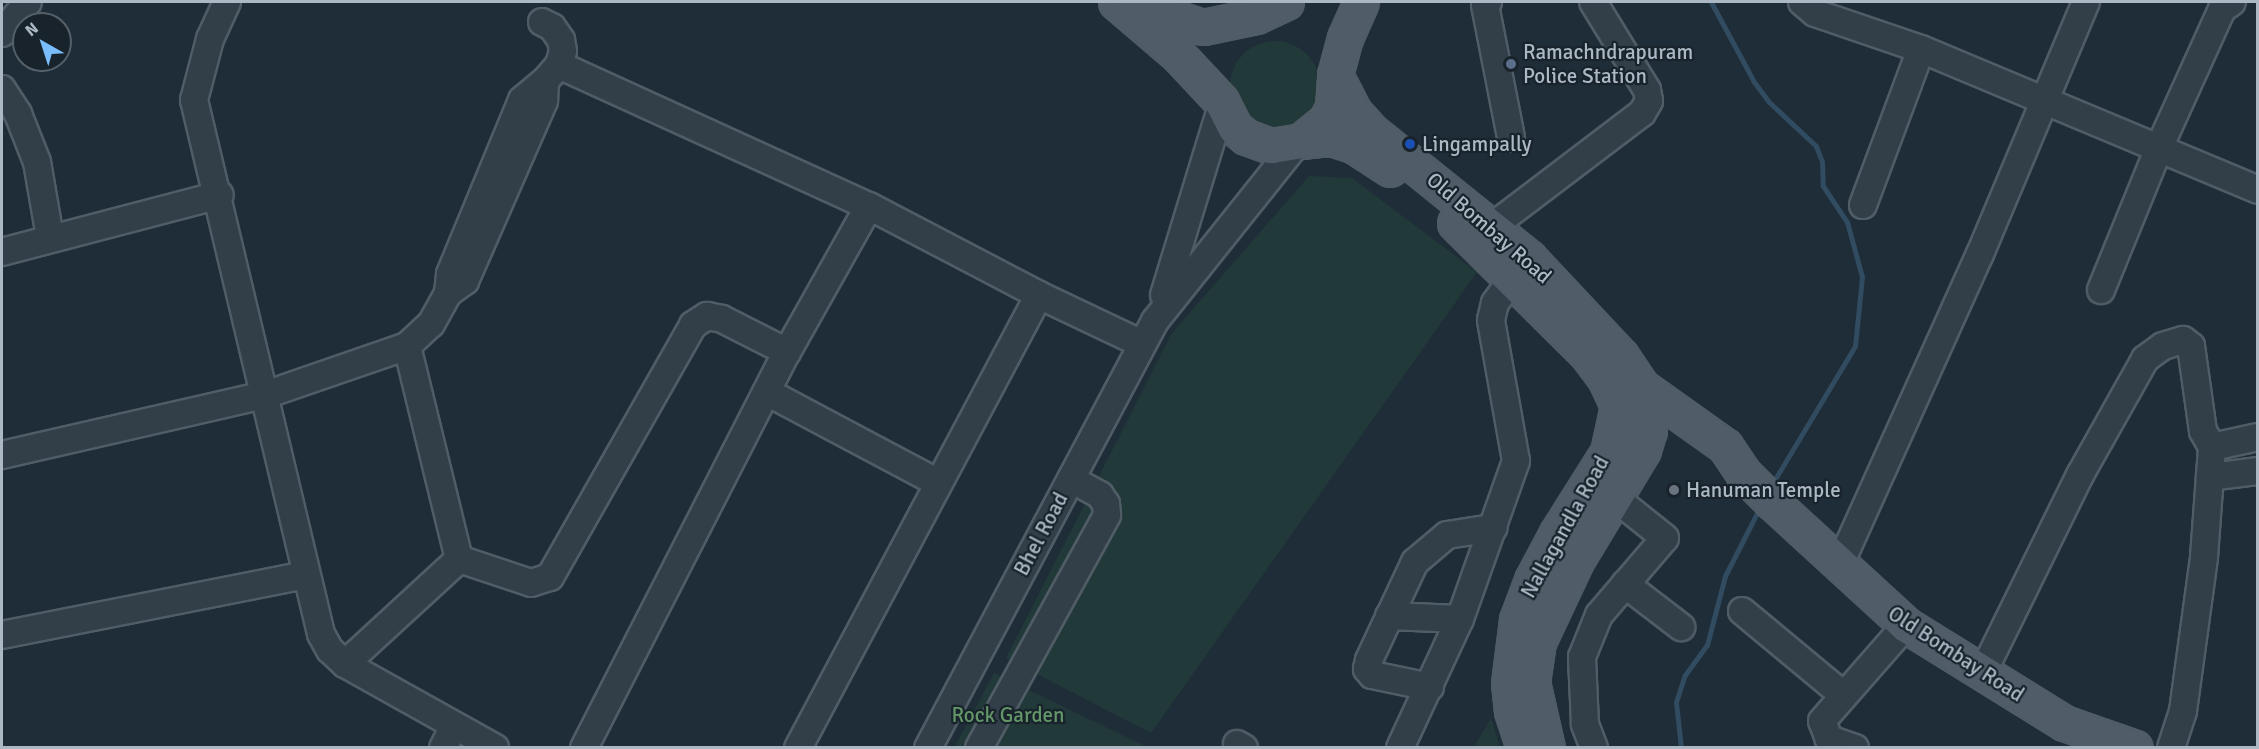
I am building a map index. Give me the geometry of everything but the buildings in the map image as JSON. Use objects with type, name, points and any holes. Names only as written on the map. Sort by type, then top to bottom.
[{"type":"main road","name":"Old Bombay Road","points":[[1116,2],[1178,55],[1222,105],[1227,117],[1246,137],[1271,146],[1331,138],[1376,158],[1514,277],[1587,354],[1613,367]]},
{"type":"main road","points":[[1126,2],[1203,27],[1256,16],[1286,2]]},
{"type":"main road","points":[[1300,142],[1326,121],[1337,91],[1335,75],[1353,14],[1361,2]]},
{"type":"main road","name":"Old Bombay Road","points":[[1335,75],[1354,112],[1370,130],[1493,226],[1613,367]]},
{"type":"main road","points":[[1613,367],[1645,401]]},
{"type":"main road","name":"Nallagandla Road","points":[[1547,747],[1524,709],[1510,649],[1532,580],[1610,442],[1618,406],[1613,367]]},
{"type":"main road","name":"Old Bombay Road","points":[[1645,401],[1729,470],[1757,487],[1839,566],[1906,625],[2064,723],[2135,747]]},
{"type":"main road","name":"Nallagandla Road","points":[[1524,747],[1524,709],[1533,661],[1545,621],[1643,450],[1649,430],[1645,401]]},
{"type":"street","points":[[2,33],[28,2]]},
{"type":"street","points":[[227,2],[210,39],[195,100],[220,195],[304,575],[325,643],[345,664],[448,737],[495,747]]},
{"type":"street","points":[[1488,2],[1485,6],[1511,137]]},
{"type":"street","points":[[1493,226],[1642,113],[1649,101],[1647,90],[1593,2]]},
{"type":"street","points":[[1802,2],[1815,13],[1921,50],[2258,190]]},
{"type":"street","points":[[1839,566],[2086,2]]},
{"type":"street","points":[[2100,290],[2159,148],[2223,9],[2232,2]]},
{"type":"street","points":[[2,455],[265,395],[407,346],[431,324],[448,293],[450,274],[522,100],[552,73],[563,51],[561,40],[552,27],[542,22]]},
{"type":"street","points":[[1863,205],[1921,50]]},
{"type":"street","points":[[552,73],[862,203],[1039,295],[1142,344]]},
{"type":"street","points":[[2,89],[18,114],[36,162],[50,237]]},
{"type":"street","points":[[1155,321],[1182,247],[1222,105]]},
{"type":"street","points":[[1155,321],[1300,142]]},
{"type":"street","points":[[2,252],[50,237],[220,195]]},
{"type":"street","points":[[584,747],[788,352],[862,203]]},
{"type":"street","points":[[1400,747],[1460,620],[1517,453],[1491,320],[1495,303],[1514,277]]},
{"type":"street","points":[[798,747],[1039,295]]},
{"type":"street","points":[[459,559],[531,583],[550,577],[693,325],[707,316],[723,319],[788,352]]},
{"type":"street","name":"Bhel Road","points":[[928,747],[1155,321]]},
{"type":"street","points":[[1982,674],[2080,475],[2145,359],[2163,346],[2183,340],[2191,346],[2203,430],[2212,447],[2205,557],[2182,711],[2172,747]]},
{"type":"street","points":[[407,346],[459,559]]},
{"type":"street","points":[[767,392],[938,483]]},
{"type":"street","points":[[2212,447],[2258,437]]},
{"type":"street","points":[[2210,477],[2258,471]]},
{"type":"street","points":[[979,747],[1107,515],[1106,504],[1100,495],[1071,478]]},
{"type":"street","points":[[1594,747],[1585,724],[1581,657],[1599,615],[1665,538],[1615,498]]},
{"type":"street","points":[[1430,687],[1377,677],[1367,669],[1415,562],[1447,535],[1493,528]]},
{"type":"street","points":[[345,664],[459,559]]},
{"type":"street","points":[[2,635],[304,575]]},
{"type":"street","points":[[1625,584],[1681,627]]},
{"type":"street","points":[[1742,611],[1844,695]]},
{"type":"street","points":[[1389,616],[1460,620]]},
{"type":"street","points":[[1855,747],[1829,739],[1823,730],[1822,721],[1906,625]]},
{"type":"green space","points":[[1275,41],[1300,49],[1312,61],[1320,86],[1312,111],[1300,123],[1275,131],[1250,123],[1238,111],[1230,86],[1238,61],[1250,49]]},
{"type":"green space","points":[[1309,176],[1352,178],[1477,272],[1151,733],[1006,658],[1172,333]]},
{"type":"green space","name":"Rock Garden","points":[[994,673],[1147,747],[954,748]]},
{"type":"green space","points":[[1491,718],[1500,747],[1474,747]]},
{"type":"waterway","points":[[1711,2],[1754,82],[1769,102],[1816,146],[1822,162],[1823,186],[1847,222],[1862,277],[1855,346],[1771,486]]},
{"type":"waterway","points":[[1681,748],[1676,702],[1685,675],[1707,645],[1725,576],[1761,505]]},
{"type":"place","name":"Ramachndrapuram Police Station","points":[[1511,64]]},
{"type":"place","name":"Lingampally","points":[[1410,144]]},
{"type":"place","name":"Hanuman Temple","points":[[1674,490]]}]
